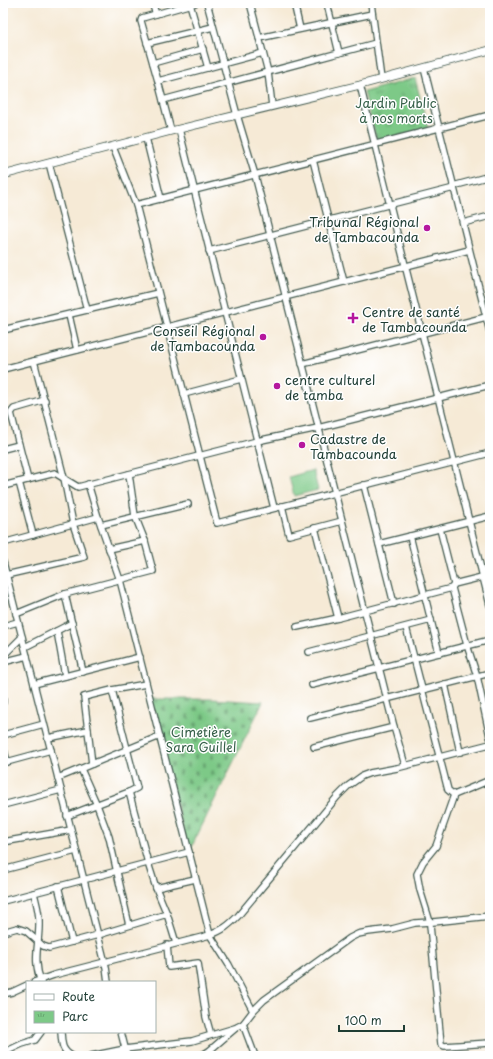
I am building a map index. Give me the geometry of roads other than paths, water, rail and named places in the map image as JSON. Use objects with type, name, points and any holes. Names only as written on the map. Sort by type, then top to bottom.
[{"type":"main road","points":[[3,175],[171,131],[360,85],[490,50]]},
{"type":"street","points":[[152,3],[156,14]]},
{"type":"street","points":[[207,3],[237,115],[255,175],[378,668],[405,766]]},
{"type":"street","points":[[250,3],[268,72],[272,106]]},
{"type":"street","points":[[294,3],[300,30]]},
{"type":"street","points":[[327,3],[339,53]]},
{"type":"street","points":[[371,3],[381,79]]},
{"type":"street","points":[[171,131],[141,21],[142,18],[190,4],[208,68]]},
{"type":"street","points":[[259,38],[372,14]]},
{"type":"street","points":[[148,43],[213,27]]},
{"type":"street","points":[[163,100],[376,43]]},
{"type":"street","points":[[153,63],[203,49]]},
{"type":"street","points":[[158,81],[263,53]]},
{"type":"street","points":[[424,68],[490,332]]},
{"type":"street","points":[[360,85],[490,605]]},
{"type":"street","points":[[136,205],[490,115]]},
{"type":"street","points":[[179,129],[274,508]]},
{"type":"street","points":[[146,138],[162,199]]},
{"type":"street","points":[[113,147],[136,205],[217,523],[490,453]]},
{"type":"street","points":[[313,160],[344,282]]},
{"type":"street","points":[[49,163],[86,310]]},
{"type":"street","points":[[209,251],[390,205],[490,176]]},
{"type":"street","points":[[463,223],[490,216]]},
{"type":"street","points":[[3,369],[470,250]]},
{"type":"street","points":[[3,330],[158,293]]},
{"type":"street","points":[[69,315],[77,350]]},
{"type":"street","points":[[302,364],[486,317]]},
{"type":"street","points":[[5,577],[84,557],[73,524],[64,478],[34,361]]},
{"type":"street","points":[[184,394],[242,379]]},
{"type":"street","points":[[3,486],[55,473],[78,487],[257,441],[318,428],[490,385]]},
{"type":"street","points":[[28,480],[11,413],[14,409],[45,400]]},
{"type":"street","points":[[3,449],[19,445]]},
{"type":"street","points":[[16,614],[65,594],[153,571],[146,541],[135,516],[129,474]]},
{"type":"street","points":[[19,482],[33,535]]},
{"type":"street","points":[[88,484],[120,580],[210,935],[229,965],[253,1011]]},
{"type":"street","points":[[364,485],[394,604]]},
{"type":"street","points":[[101,525],[188,504]]},
{"type":"street","points":[[282,506],[289,535],[342,521]]},
{"type":"street","points":[[379,544],[490,516]]},
{"type":"street","points":[[3,543],[98,517]]},
{"type":"street","points":[[315,528],[338,618]]},
{"type":"street","points":[[440,529],[467,645],[477,676],[490,737]]},
{"type":"street","points":[[410,536],[439,653]]},
{"type":"street","points":[[109,549],[146,541]]},
{"type":"street","points":[[3,562],[5,577],[25,647],[105,962],[108,981]]},
{"type":"street","points":[[297,627],[425,596],[490,575]]},
{"type":"street","points":[[65,594],[83,672]]},
{"type":"street","points":[[309,652],[431,620]]},
{"type":"street","points":[[3,626],[18,622]]},
{"type":"street","points":[[25,647],[72,623]]},
{"type":"street","points":[[406,627],[448,790],[454,795]]},
{"type":"street","points":[[56,631],[66,676]]},
{"type":"street","points":[[3,656],[22,637]]},
{"type":"street","points":[[312,685],[490,640]]},
{"type":"street","points":[[3,662],[27,656]]},
{"type":"street","points":[[34,684],[140,657]]},
{"type":"street","points":[[310,718],[490,673]]},
{"type":"street","points":[[92,764],[84,697],[146,684]]},
{"type":"street","points":[[445,684],[460,752]]},
{"type":"street","points":[[68,816],[137,788],[112,690]]},
{"type":"street","points":[[3,735],[44,724]]},
{"type":"street","points":[[314,747],[394,728]]},
{"type":"street","points":[[48,738],[88,730]]},
{"type":"street","points":[[58,778],[160,736]]},
{"type":"street","points":[[34,893],[39,920],[36,955],[38,981],[54,975],[210,935],[221,931],[229,925],[337,797],[348,786],[362,776],[490,744]]},
{"type":"street","points":[[3,746],[5,762],[51,750]]},
{"type":"street","points":[[81,769],[97,805],[108,837],[129,925]]},
{"type":"street","points":[[490,780],[454,795],[436,846],[423,862],[417,874],[420,890],[430,922],[441,1044],[444,1046],[490,1043]]},
{"type":"street","points":[[3,805],[61,790]]},
{"type":"street","points":[[129,792],[148,863],[176,943]]},
{"type":"street","points":[[3,842],[71,830]]},
{"type":"street","points":[[3,870],[76,851]]},
{"type":"street","points":[[3,901],[189,852]]},
{"type":"street","points":[[156,888],[195,879]]},
{"type":"street","points":[[58,886],[72,942]]},
{"type":"street","points":[[3,932],[17,928],[26,931],[43,946],[48,948],[98,935],[167,914]]},
{"type":"street","points":[[91,1056],[125,1049],[192,1041],[237,1027],[243,1024],[264,1000],[350,938],[358,934],[392,929],[415,923],[490,916]]},
{"type":"street","points":[[168,946],[169,967],[198,963],[206,1017],[211,1035]]},
{"type":"street","points":[[3,994],[12,992],[26,985]]},
{"type":"street","points":[[243,1024],[255,1056]]},
{"type":"street","points":[[201,1056],[237,1027]]},
{"type":"street","points":[[3,1053],[35,1040],[40,1033]]},
{"type":"street","points":[[61,1033],[63,1049],[72,1056]]},
{"type":"street","points":[[121,1033],[127,1056]]},
{"type":"place","name":"Tribunal Régional de Tambacounda","points":[[427,228]]},
{"type":"place","name":"Centre de santé de Tambacounda","points":[[353,318]]},
{"type":"place","name":"Conseil Régional de Tambacounda","points":[[263,337]]},
{"type":"place","name":"centre culturel de tamba","points":[[277,386]]},
{"type":"place","name":"Cadastre de Tambacounda","points":[[302,445]]},
{"type":"park label","name":"Jardin Public à nos morts","points":[[396,110]]},
{"type":"park label","name":"Cimetière Sara Guillel","points":[[201,738]]}]
